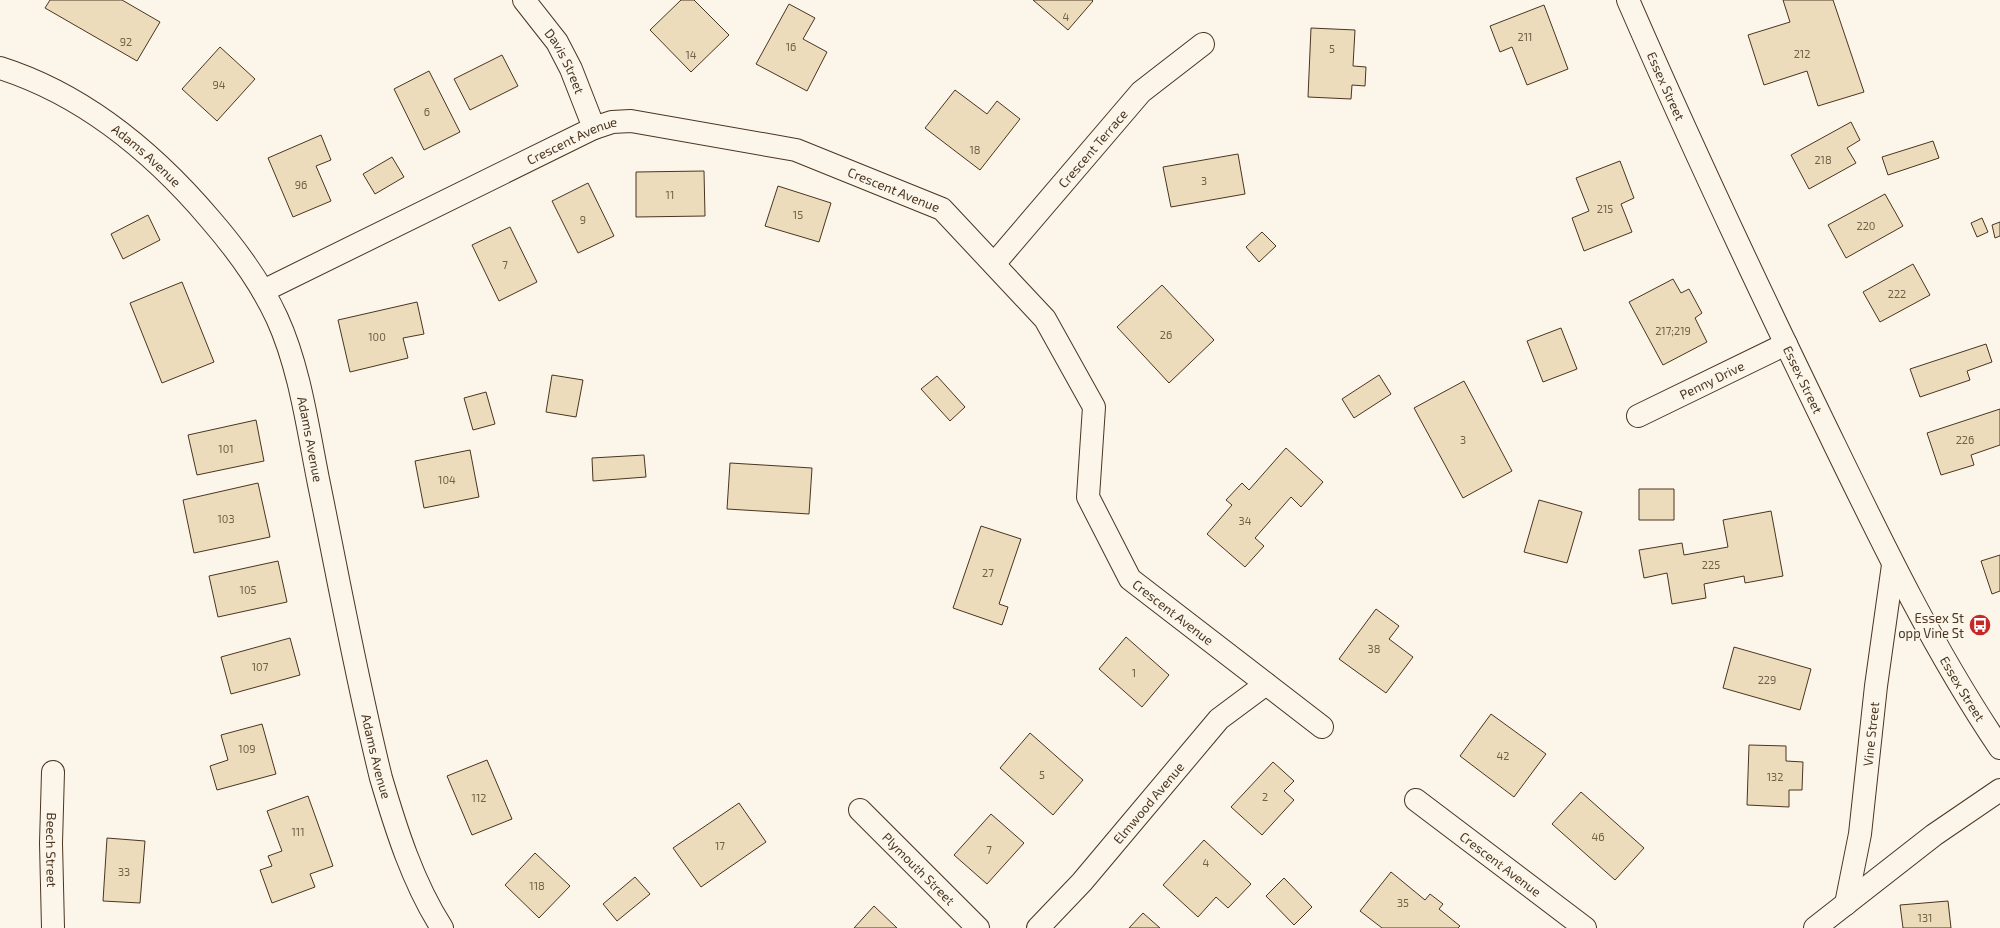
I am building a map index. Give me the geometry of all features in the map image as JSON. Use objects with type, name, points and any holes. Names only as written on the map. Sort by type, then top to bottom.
[{"type":"street","name":"Davis Street","points":[[524,0],[557,42],[571,69],[594,128]]},
{"type":"street","name":"Essex Street","points":[[1628,0],[1747,265],[1893,565],[1975,710],[2000,748]]},
{"type":"street","name":"Crescent Terrace","points":[[994,264],[1141,92],[1203,44]]},
{"type":"street","name":"Adams Avenue","points":[[0,68],[18,74],[62,94],[100,117],[126,136],[187,192],[239,254],[263,290],[278,319],[303,406],[381,778],[393,819],[407,857],[442,928]]},
{"type":"street","name":"Crescent Avenue","points":[[263,290],[594,128],[612,122],[631,121],[796,150],[942,209],[1045,319],[1094,408],[1088,497],[1130,580],[1322,727]]},
{"type":"street","name":"Penny Drive","points":[[1638,416],[1786,344]]},
{"type":"street","name":"Vine Street","points":[[1846,904],[1860,834],[1876,686],[1893,565]]},
{"type":"street","name":"Elmwood Avenue","points":[[1038,928],[1082,882],[1218,719],[1266,684]]},
{"type":"street","name":"Beech Street","points":[[53,772],[51,850],[53,928]]},
{"type":"street","points":[[1815,928],[1934,835],[2000,790]]},
{"type":"street","name":"Crescent Avenue","points":[[1416,800],[1584,928]]},
{"type":"street","name":"Plymouth Street","points":[[860,810],[978,928]]},
{"type":"building","points":[[50,0],[122,0],[160,22],[137,61],[45,8]]},
{"type":"building","points":[[681,0],[694,0],[729,35],[691,72],[650,30]]},
{"type":"building","points":[[1033,0],[1092,0],[1093,1],[1068,30]]},
{"type":"building","points":[[1783,0],[1833,0],[1864,92],[1818,106],[1807,71],[1764,85],[1748,35],[1790,22]]},
{"type":"building","points":[[789,4],[815,18],[803,39],[827,52],[807,91],[756,64]]},
{"type":"building","points":[[1544,5],[1568,69],[1527,85],[1512,47],[1500,52],[1490,26]]},
{"type":"building","points":[[1311,28],[1355,30],[1353,66],[1366,67],[1365,86],[1352,85],[1351,99],[1308,97]]},
{"type":"building","points":[[220,47],[255,79],[217,121],[182,89]]},
{"type":"building","points":[[502,55],[518,86],[470,110],[454,79]]},
{"type":"building","points":[[429,71],[460,132],[424,150],[394,89]]},
{"type":"building","points":[[955,90],[987,114],[997,101],[1020,119],[980,170],[925,128]]},
{"type":"building","points":[[1851,122],[1860,140],[1847,148],[1856,163],[1809,189],[1791,155]]},
{"type":"building","points":[[321,135],[331,160],[316,166],[331,201],[293,217],[268,158]]},
{"type":"building","points":[[1933,141],[1939,158],[1888,175],[1882,157]]},
{"type":"building","points":[[1238,154],[1245,194],[1171,207],[1163,167]]},
{"type":"building","points":[[392,157],[404,177],[375,194],[363,174]]},
{"type":"building","points":[[1620,161],[1634,198],[1621,204],[1632,232],[1584,251],[1572,218],[1589,211],[1576,178]]},
{"type":"building","points":[[704,171],[705,216],[636,217],[636,172]]},
{"type":"building","points":[[588,183],[614,236],[578,253],[552,201]]},
{"type":"building","points":[[778,186],[831,203],[819,242],[765,226]]},
{"type":"building","points":[[1885,194],[1903,226],[1846,258],[1828,225]]},
{"type":"building","points":[[148,215],[160,240],[123,259],[111,234]]},
{"type":"building","points":[[1982,218],[1988,232],[1977,237],[1971,223]]},
{"type":"building","points":[[2000,222],[2000,236],[1995,238],[1992,225]]},
{"type":"building","points":[[510,227],[537,282],[499,301],[472,245]]},
{"type":"building","points":[[1262,232],[1276,246],[1259,262],[1246,247]]},
{"type":"building","points":[[1913,264],[1930,295],[1880,322],[1863,292]]},
{"type":"building","points":[[1673,279],[1681,293],[1689,289],[1702,313],[1695,318],[1707,342],[1663,365],[1629,302]]},
{"type":"building","points":[[182,282],[214,362],[162,383],[130,303]]},
{"type":"building","points":[[1162,285],[1214,340],[1169,383],[1117,327]]},
{"type":"building","points":[[417,302],[424,334],[403,338],[408,358],[350,372],[338,320]]},
{"type":"building","points":[[1561,328],[1577,369],[1543,382],[1527,341]]},
{"type":"building","points":[[1986,344],[1992,362],[1967,371],[1970,380],[1920,397],[1910,369]]},
{"type":"building","points":[[552,375],[583,380],[576,417],[546,412]]},
{"type":"building","points":[[1379,375],[1391,394],[1354,418],[1342,399]]},
{"type":"building","points":[[937,376],[965,407],[950,421],[921,389]]},
{"type":"building","points":[[1464,381],[1512,471],[1463,498],[1414,408]]},
{"type":"building","points":[[486,392],[495,424],[473,430],[464,398]]},
{"type":"building","points":[[2000,409],[2000,445],[1971,455],[1974,465],[1941,475],[1927,433]]},
{"type":"building","points":[[256,420],[264,461],[197,475],[188,435]]},
{"type":"building","points":[[1286,448],[1323,482],[1301,507],[1291,497],[1255,538],[1264,546],[1245,567],[1207,534],[1232,505],[1226,500],[1242,483],[1249,490]]},
{"type":"building","points":[[470,450],[479,497],[424,508],[415,461]]},
{"type":"building","points":[[644,455],[646,477],[593,481],[592,458]]},
{"type":"building","points":[[730,463],[812,468],[809,514],[727,509]]},
{"type":"building","points":[[258,483],[270,537],[194,553],[183,500]]},
{"type":"building","points":[[1639,489],[1674,489],[1674,520],[1639,520]]},
{"type":"building","points":[[1539,500],[1582,512],[1567,563],[1524,552]]},
{"type":"building","points":[[1771,511],[1783,576],[1745,583],[1744,576],[1704,584],[1706,598],[1672,604],[1667,573],[1644,578],[1639,550],[1682,543],[1684,555],[1728,547],[1723,520]]},
{"type":"building","points":[[981,526],[1021,539],[999,604],[1008,607],[1002,625],[953,608]]},
{"type":"building","points":[[2000,555],[2000,591],[1992,594],[1981,561]]},
{"type":"building","points":[[278,561],[287,602],[218,617],[209,576]]},
{"type":"building","points":[[1376,609],[1399,626],[1389,639],[1413,657],[1386,693],[1339,659]]},
{"type":"building","points":[[1126,637],[1169,675],[1142,707],[1099,669]]},
{"type":"building","points":[[290,638],[300,675],[231,694],[221,657]]},
{"type":"building","points":[[1734,647],[1811,669],[1800,710],[1723,688]]},
{"type":"building","points":[[1491,714],[1546,754],[1514,797],[1460,756]]},
{"type":"building","points":[[262,724],[276,774],[217,790],[210,766],[228,760],[221,735]]},
{"type":"building","points":[[1030,733],[1083,780],[1053,815],[1000,768]]},
{"type":"building","points":[[1749,745],[1786,746],[1786,761],[1803,762],[1802,790],[1789,790],[1789,807],[1747,805]]},
{"type":"building","points":[[487,760],[512,819],[472,835],[447,776]]},
{"type":"building","points":[[1273,762],[1294,781],[1284,791],[1294,800],[1262,835],[1231,807]]},
{"type":"building","points":[[1581,792],[1644,848],[1615,880],[1552,824]]},
{"type":"building","points":[[308,796],[333,866],[310,874],[315,887],[272,903],[260,870],[272,866],[268,856],[282,851],[267,811]]},
{"type":"building","points":[[739,803],[766,842],[701,887],[673,848]]},
{"type":"building","points":[[991,814],[1024,843],[987,884],[954,855]]},
{"type":"building","points":[[107,838],[145,841],[140,903],[103,901]]},
{"type":"building","points":[[1204,840],[1251,884],[1228,908],[1216,897],[1198,917],[1163,885]]},
{"type":"building","points":[[535,853],[570,886],[539,918],[505,885]]},
{"type":"building","points":[[1391,872],[1425,900],[1430,894],[1443,904],[1439,909],[1460,926],[1458,928],[1382,928],[1360,911]]},
{"type":"building","points":[[635,877],[650,894],[617,921],[603,904]]},
{"type":"building","points":[[1284,878],[1312,907],[1294,925],[1266,896]]},
{"type":"building","points":[[1948,901],[1951,928],[1903,928],[1900,905]]},
{"type":"building","points":[[874,906],[897,928],[854,928]]},
{"type":"building","points":[[1143,913],[1160,928],[1129,928]]},
{"type":"place","name":"Essex St opp Vine St","points":[[1980,625]]}]
